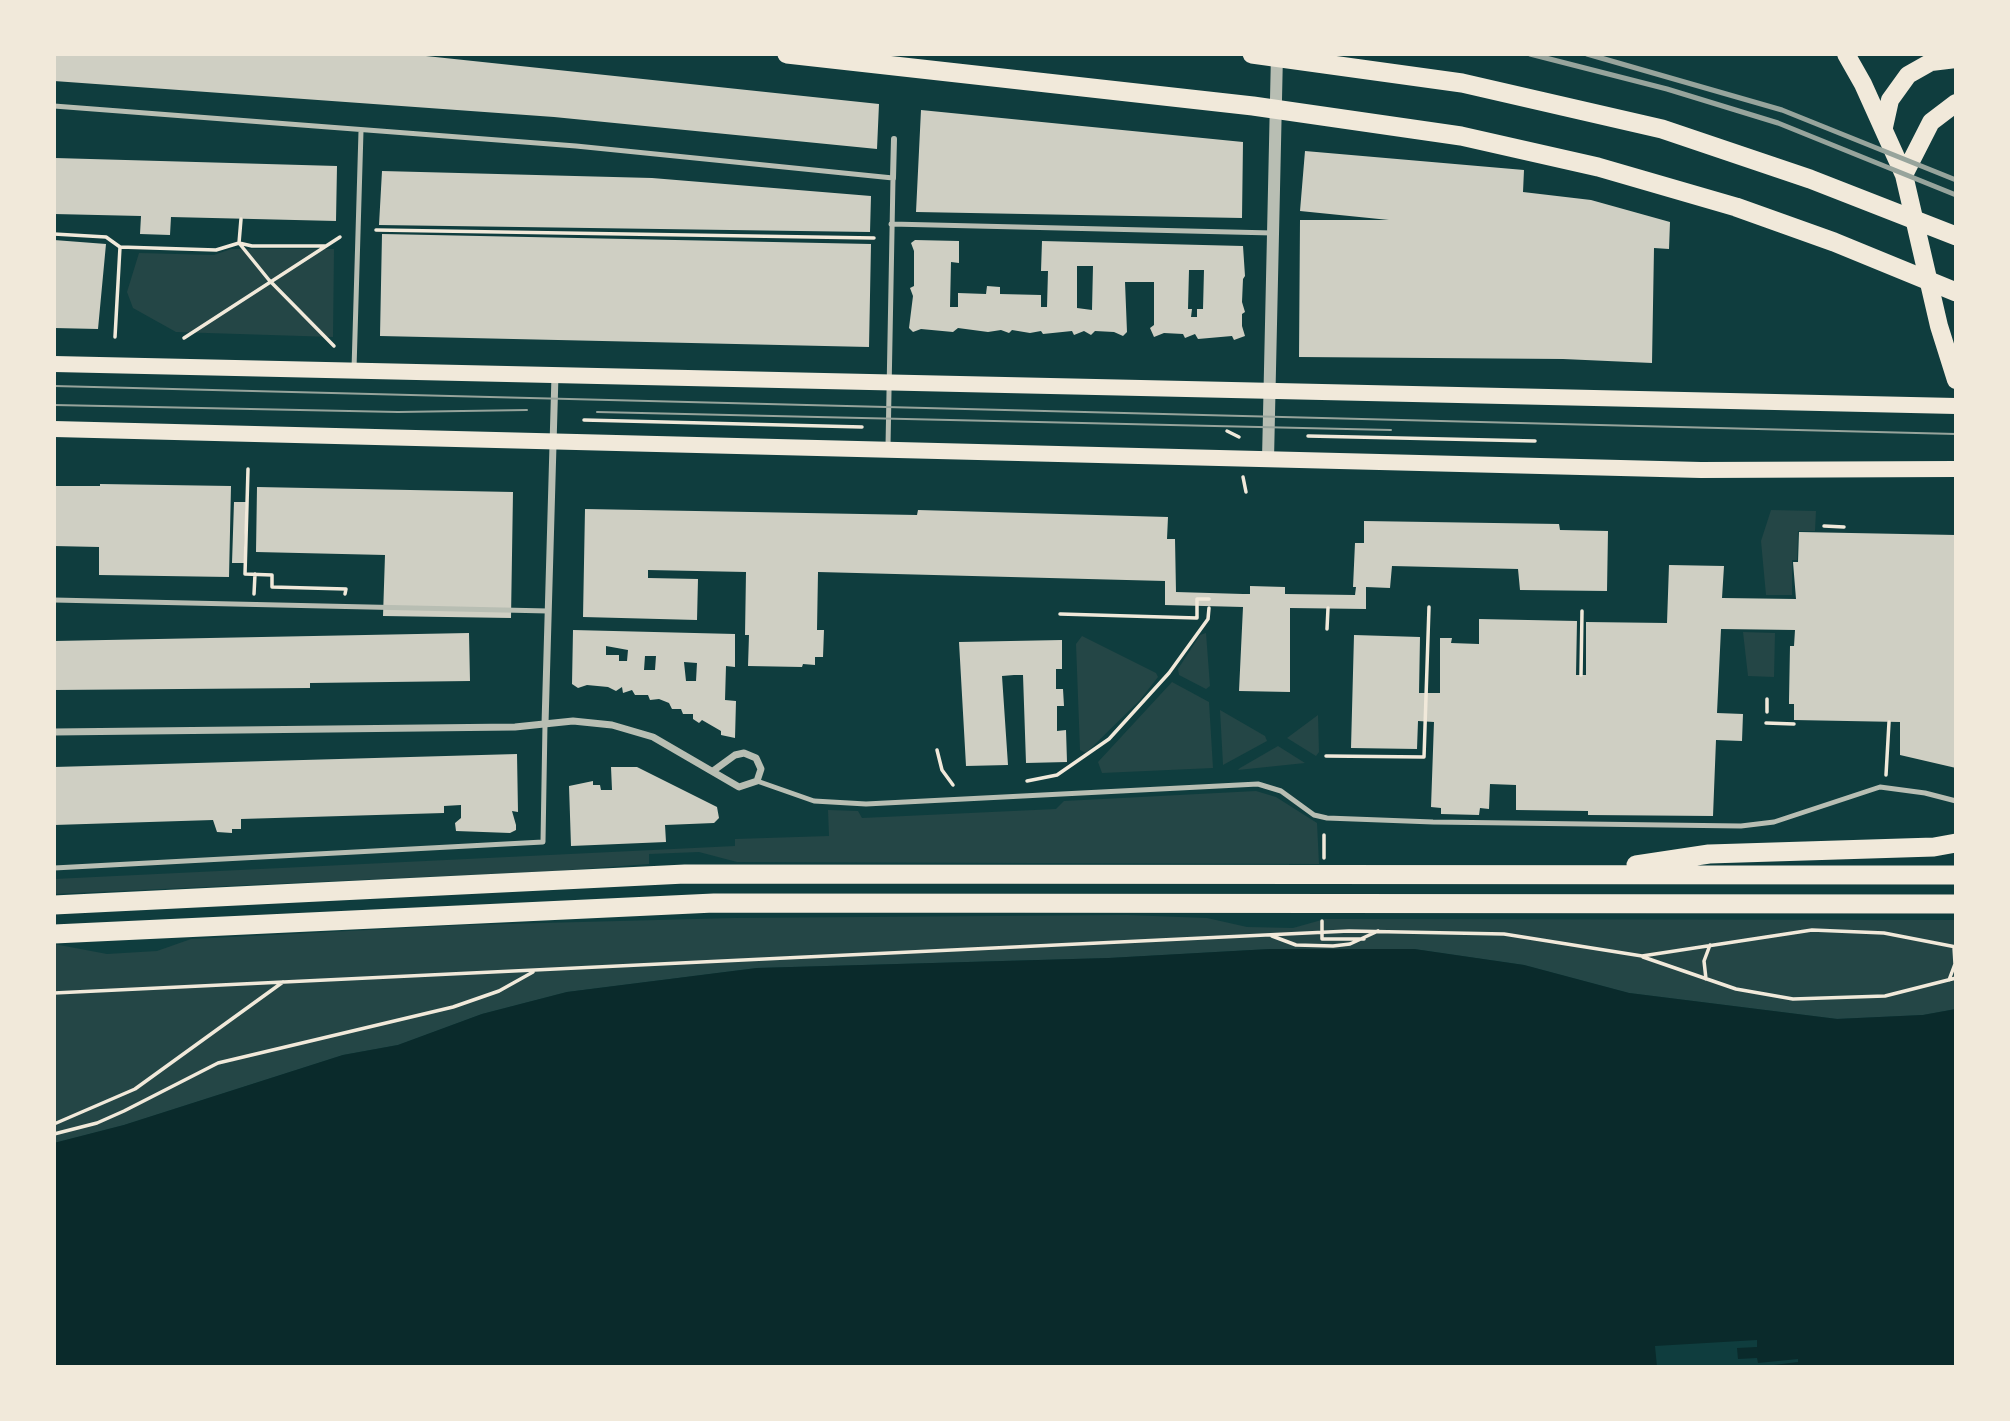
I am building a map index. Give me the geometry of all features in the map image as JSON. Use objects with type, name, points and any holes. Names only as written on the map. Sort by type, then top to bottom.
[{"type":"highway","points":[[787,54],[1253,106],[1461,136],[1598,167],[1736,207],[1834,242],[1956,292]]},
{"type":"highway","points":[[1252,54],[1432,78],[1625,120],[1740,154],[1956,236]]},
{"type":"highway","points":[[1885,131],[1889,100],[1908,75],[1931,62],[1956,59]]},
{"type":"highway","points":[[1850,61],[1904,175],[1936,313],[1956,380]]},
{"type":"highway","points":[[1904,175],[1930,122],[1956,103]]},
{"type":"highway","points":[[1576,875],[1709,854],[1934,847],[1956,843]]},
{"type":"highway","points":[[54,905],[685,874],[1956,875]]},
{"type":"highway","points":[[54,934],[714,903],[1956,904]]},
{"type":"main road","points":[[54,364],[1956,406]]},
{"type":"main road","points":[[54,429],[1701,470],[1956,469]]},
{"type":"street","points":[[1268,459],[1278,54]]},
{"type":"street","points":[[893,178],[894,139]]},
{"type":"street","points":[[545,724],[555,376]]},
{"type":"street","points":[[54,732],[515,727],[592,722],[631,730],[672,747],[739,788],[757,781],[759,763],[744,753],[735,755],[713,771]]},
{"type":"lane","points":[[54,106],[576,146],[893,178],[888,449]]},
{"type":"lane","points":[[354,370],[361,131]]},
{"type":"lane","points":[[891,224],[1273,233]]},
{"type":"lane","points":[[54,600],[548,611]]},
{"type":"lane","points":[[54,868],[543,842],[545,724]]},
{"type":"lane","points":[[757,781],[814,801],[866,804],[1258,784],[1281,791],[1314,814],[1327,818],[1741,826],[1774,822],[1880,787],[1925,793],[1956,801]]},
{"type":"path","points":[[241,219],[239,243],[269,280],[334,346]]},
{"type":"path","points":[[376,230],[874,238]]},
{"type":"path","points":[[54,234],[106,236],[120,247],[216,250],[239,243],[252,246],[325,246]]},
{"type":"path","points":[[184,338],[269,280],[340,237]]},
{"type":"path","points":[[114,337],[120,247]]},
{"type":"path","points":[[584,420],[862,427]]},
{"type":"path","points":[[1227,431],[1239,437]]},
{"type":"path","points":[[1303,447],[1309,434],[1535,440]]},
{"type":"path","points":[[248,469],[245,574],[272,575],[272,587],[346,589],[345,607]]},
{"type":"path","points":[[1243,477],[1246,492]]},
{"type":"path","points":[[1824,526],[1844,527]]},
{"type":"path","points":[[254,596],[255,574]]},
{"type":"path","points":[[1060,614],[1197,618],[1197,600],[1209,599]]},
{"type":"path","points":[[1326,756],[1424,757],[1429,607]]},
{"type":"path","points":[[1027,781],[1057,775],[1109,739],[1169,673],[1208,619],[1209,608]]},
{"type":"path","points":[[1328,608],[1328,629]]},
{"type":"path","points":[[1581,675],[1582,611]]},
{"type":"path","points":[[1767,699],[1767,712]]},
{"type":"path","points":[[1886,778],[1889,722]]},
{"type":"path","points":[[1766,723],[1794,724]]},
{"type":"path","points":[[937,750],[942,770],[953,785]]},
{"type":"path","points":[[1324,835],[1324,865]]},
{"type":"path","points":[[1322,927],[1322,939],[1364,939]]},
{"type":"path","points":[[1270,935],[1308,947],[1342,946],[1380,930]]},
{"type":"path","points":[[54,993],[1380,930],[1504,934],[1642,956],[1753,993],[1812,999],[1885,996],[1956,978]]},
{"type":"path","points":[[1642,956],[1812,930],[1884,933],[1955,947],[1955,964],[1949,981]]},
{"type":"path","points":[[1706,979],[1704,961],[1710,945]]},
{"type":"path","points":[[54,1134],[115,1115],[218,1063],[453,1007],[499,991],[534,972]]},
{"type":"path","points":[[54,1124],[135,1089],[283,982]]},
{"type":"shaded area","points":[[231,249],[334,249],[333,337],[176,332],[133,308],[127,292],[139,253],[214,255]]},
{"type":"shaded area","points":[[1771,510],[1816,511],[1815,531],[1798,531],[1797,560],[1792,560],[1792,595],[1766,595],[1761,541]]},
{"type":"shaded area","points":[[1743,632],[1775,633],[1774,677],[1748,676]]},
{"type":"shaded area","points":[[1206,633],[1210,686],[1206,689],[1179,675],[1178,669],[1200,635]]},
{"type":"shaded area","points":[[1082,636],[1156,673],[1158,677],[1140,700],[1086,753],[1080,750],[1076,644]]},
{"type":"shaded area","points":[[1172,682],[1209,702],[1213,768],[1102,773],[1098,762]]},
{"type":"shaded area","points":[[1220,710],[1265,736],[1267,741],[1223,765]]},
{"type":"shaded area","points":[[1318,715],[1319,752],[1316,756],[1287,738]]},
{"type":"shaded area","points":[[1278,746],[1305,763],[1238,770],[1240,768]]},
{"type":"shaded area","points":[[1256,791],[1276,797],[1317,823],[1319,864],[737,862],[699,852],[649,854],[649,864],[555,871],[54,894],[54,879],[735,846],[735,839],[829,836],[828,810],[858,811],[862,818],[1056,809],[1064,801]]},
{"type":"shaded area","points":[[1127,915],[1207,918],[1247,927],[1293,928],[1325,919],[1956,920],[1956,1009],[1923,1015],[1837,1019],[1629,993],[1524,965],[1414,949],[1270,949],[1109,958],[757,968],[567,992],[482,1014],[398,1045],[343,1055],[124,1125],[54,1143],[54,944],[107,954],[157,951],[191,939],[466,925],[734,918]]},
{"type":"shaded area","points":[[1270,949],[1414,949],[1524,965],[1629,993],[1837,1019],[1923,1015],[1956,1009],[1956,1367],[54,1367],[54,1143],[124,1125],[343,1055],[398,1045],[482,1014],[567,992],[757,968],[1109,958]]},
{"type":"pier","points":[[1757,1340],[1757,1347],[1737,1348],[1738,1359],[1757,1358],[1758,1363],[1798,1359],[1798,1362],[1758,1367],[1657,1367],[1655,1346]]},
{"type":"building","points":[[54,54],[407,54],[879,104],[877,149],[554,117],[54,81]]},
{"type":"building","points":[[921,110],[1243,142],[1242,218],[916,212]]},
{"type":"building","points":[[1305,151],[1524,170],[1523,192],[1591,200],[1670,222],[1669,249],[1654,248],[1652,363],[1563,359],[1299,357],[1300,220],[1389,220],[1300,211]]},
{"type":"building","points":[[55,158],[337,166],[336,221],[171,217],[170,235],[140,234],[141,216],[54,214]]},
{"type":"building","points":[[382,171],[652,178],[871,196],[870,232],[379,225]]},
{"type":"building","points":[[382,234],[871,244],[869,347],[380,336]]},
{"type":"building","points":[[54,240],[106,244],[98,329],[54,328]]},
{"type":"building","points":[[915,240],[959,241],[959,263],[951,262],[950,307],[958,307],[958,293],[986,294],[987,286],[1000,287],[1000,294],[1041,295],[1041,307],[1047,307],[1048,271],[1041,271],[1042,241],[1243,246],[1245,276],[1242,302],[1245,312],[1242,314],[1242,326],[1245,336],[1234,340],[1232,336],[1198,339],[1195,334],[1185,338],[1183,334],[1164,333],[1154,337],[1150,328],[1154,325],[1154,282],[1125,282],[1127,332],[1123,336],[1114,332],[1095,331],[1091,335],[1084,331],[1074,335],[1072,331],[1043,334],[1041,331],[1030,333],[1012,330],[1009,333],[1001,330],[988,332],[958,328],[953,332],[921,329],[913,332],[909,328],[913,296],[910,288],[914,286],[914,251],[911,243]],"holes":[[[1077,266],[1093,266],[1092,310],[1077,308]],[[1189,270],[1204,270],[1203,309],[1197,309],[1197,317],[1191,317],[1192,309],[1188,309]]]},
{"type":"building","points":[[54,486],[231,486],[229,577],[99,575],[99,547],[54,546]]},
{"type":"building","points":[[257,487],[513,492],[511,618],[383,616],[385,555],[256,552]]},
{"type":"building","points":[[234,502],[246,502],[244,563],[232,563]]},
{"type":"building","points":[[585,509],[917,515],[918,510],[1168,517],[1167,539],[1175,539],[1176,592],[1243,594],[1250,594],[1250,586],[1285,587],[1285,594],[1355,595],[1355,543],[1364,543],[1364,521],[1559,524],[1560,530],[1608,531],[1607,591],[1520,590],[1518,569],[1392,566],[1390,588],[1366,587],[1366,609],[1290,608],[1290,692],[1239,691],[1243,607],[1165,605],[1165,581],[818,572],[817,630],[824,630],[823,657],[815,657],[815,665],[803,664],[802,667],[748,666],[749,635],[745,635],[746,572],[648,570],[648,578],[698,579],[697,620],[583,617]]},
{"type":"building","points":[[1799,532],[1956,535],[1956,768],[1900,755],[1900,722],[1794,720],[1794,704],[1789,704],[1789,700],[1790,646],[1794,646],[1795,630],[1721,629],[1717,713],[1743,714],[1742,741],[1716,740],[1713,816],[1588,815],[1588,811],[1516,810],[1516,785],[1490,784],[1489,809],[1480,808],[1479,815],[1441,814],[1441,808],[1431,807],[1434,722],[1418,721],[1417,749],[1351,748],[1354,635],[1420,637],[1419,693],[1440,693],[1440,638],[1452,638],[1451,643],[1479,644],[1479,619],[1577,621],[1576,675],[1586,675],[1586,622],[1667,623],[1669,565],[1724,566],[1722,598],[1796,599],[1793,562],[1798,562]]},
{"type":"building","points":[[573,630],[735,634],[735,667],[726,666],[725,700],[736,701],[735,738],[721,735],[721,731],[702,720],[699,723],[693,719],[693,714],[683,714],[681,709],[672,709],[669,703],[659,699],[650,700],[648,695],[635,695],[632,690],[623,693],[622,687],[616,691],[608,687],[587,685],[578,688],[572,684]],"holes":[[[606,646],[628,650],[627,661],[619,661],[619,655],[606,655]],[[645,656],[656,656],[655,670],[644,670]],[[684,662],[697,663],[696,681],[686,681]]]},
{"type":"building","points":[[469,633],[470,681],[310,683],[310,688],[54,690],[54,641]]},
{"type":"building","points":[[1062,640],[1062,669],[1056,669],[1056,689],[1063,689],[1064,706],[1057,706],[1057,731],[1066,730],[1067,762],[1026,763],[1023,675],[1014,675],[1002,676],[1008,765],[966,766],[959,642]]},
{"type":"building","points":[[517,754],[518,812],[512,811],[516,830],[510,833],[456,831],[455,823],[461,818],[461,805],[444,806],[444,813],[241,819],[241,829],[232,829],[232,833],[217,832],[213,820],[54,825],[54,767]]},
{"type":"building","points":[[611,767],[637,767],[717,807],[719,818],[714,823],[665,825],[666,842],[571,846],[569,786],[593,781],[593,785],[600,785],[601,790],[612,790]]},
{"type":"tram line","points":[[54,386],[1956,434]]},
{"type":"tram line","points":[[54,405],[398,412],[527,410]]},
{"type":"tram line","points":[[597,412],[1391,430]]},
{"type":"railway","points":[[1530,54],[1667,89],[1778,123],[1956,195]]},
{"type":"railway","points":[[1587,54],[1782,110],[1956,180]]}]
